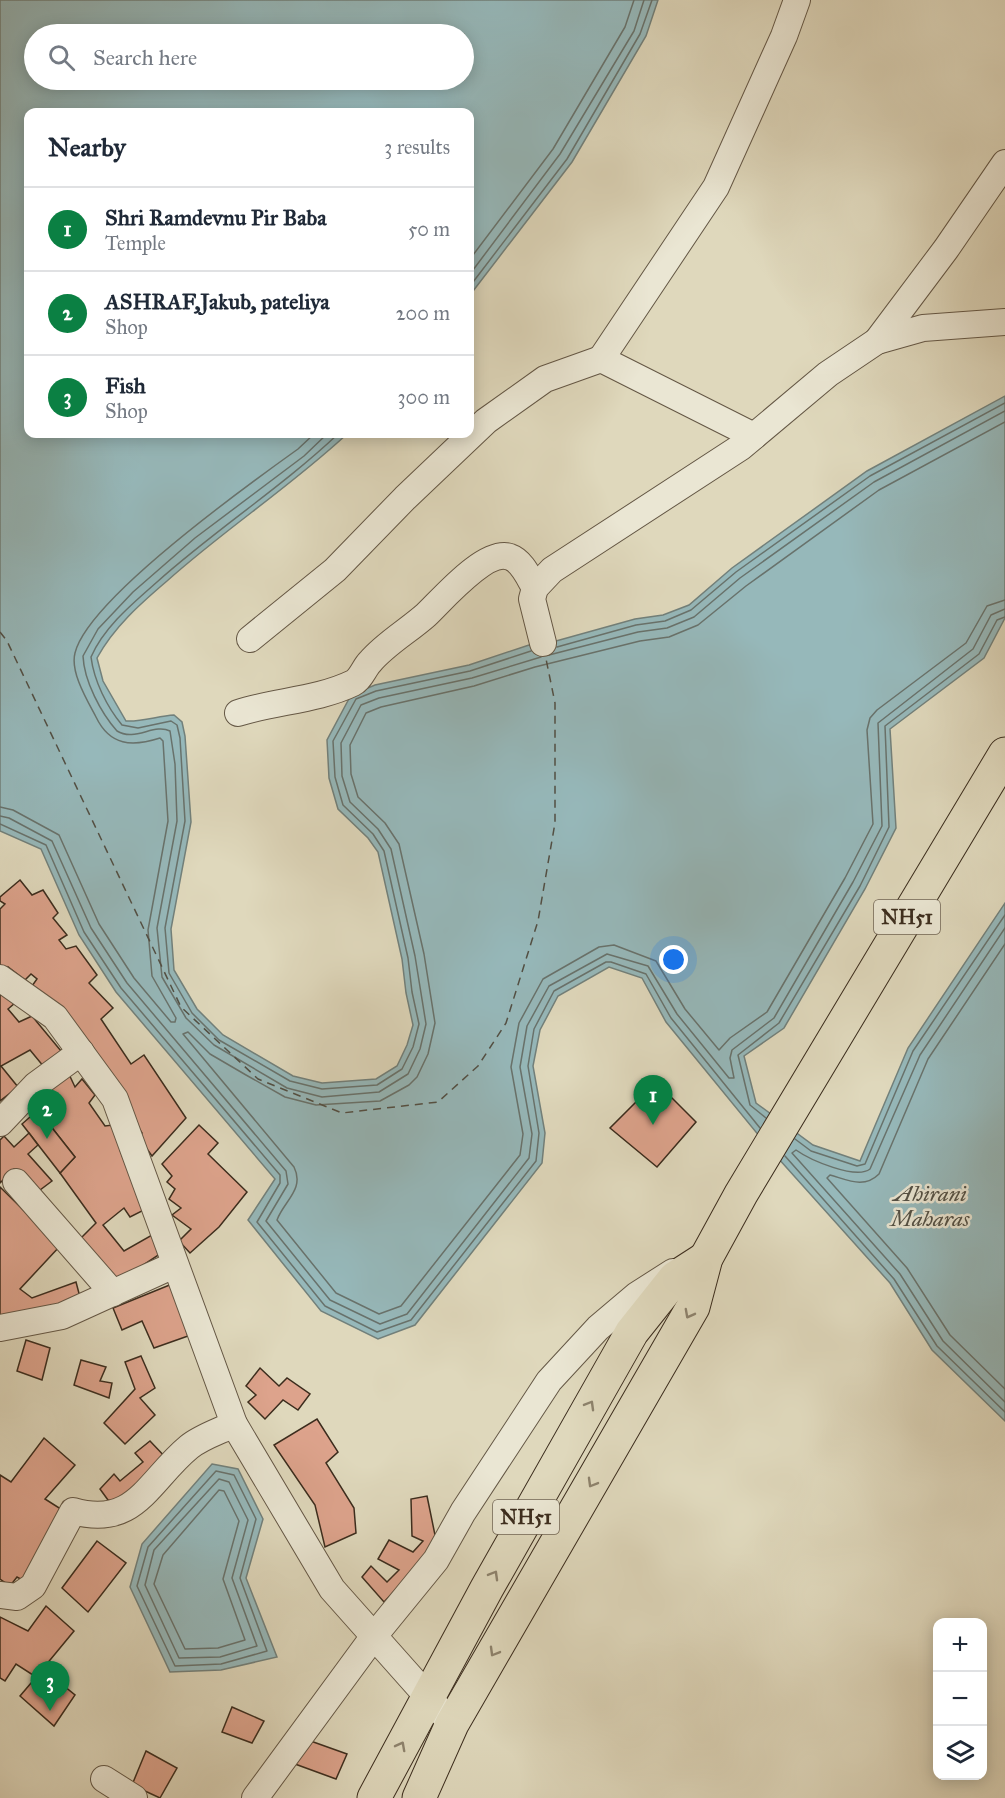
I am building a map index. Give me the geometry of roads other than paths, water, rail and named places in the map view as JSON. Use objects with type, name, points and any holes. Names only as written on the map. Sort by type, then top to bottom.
[{"type":"highway","name":"NH51","points":[[419,1798],[452,1724],[693,1307],[706,1258],[741,1194],[1005,754]]},
{"type":"highway","name":"NH51","points":[[374,1798],[428,1696],[632,1332],[675,1278],[706,1258]]},
{"type":"street","points":[[474,432],[486,421],[545,379],[601,359],[716,187],[784,36],[796,0]]},
{"type":"street","points":[[877,341],[946,249],[1005,163]]},
{"type":"street","points":[[543,643],[532,599],[535,588],[552,570],[754,436],[828,374],[877,341],[923,328],[1005,322]]},
{"type":"street","points":[[601,359],[754,436]]},
{"type":"street","points":[[250,639],[335,570],[405,498],[468,438]]},
{"type":"street","points":[[238,712],[267,703],[322,693],[356,682],[370,661],[427,614],[460,579],[498,556],[509,556],[518,562],[535,588]]},
{"type":"street","points":[[0,978],[55,1017],[115,1099],[234,1424],[332,1589],[452,1724]]},
{"type":"street","points":[[0,1124],[36,1085],[81,1052]]},
{"type":"street","points":[[16,1182],[112,1293]]},
{"type":"street","points":[[255,1798],[374,1636],[436,1560],[463,1512],[549,1381],[598,1328],[637,1295],[674,1271],[706,1258]]},
{"type":"street","points":[[0,1328],[62,1316],[174,1265]]},
{"type":"street","points":[[0,1595],[17,1597],[33,1586],[73,1511],[91,1516],[125,1511],[190,1446],[234,1424]]},
{"type":"street","points":[[104,1779],[134,1798]]},
{"type":"water","name":"Ahirani Maharas","points":[[0,0],[658,0],[646,36],[572,162],[474,290],[474,108],[24,108],[24,438],[342,438],[147,598],[128,616],[97,658],[103,681],[126,721],[174,715],[182,722],[191,822],[171,929],[174,970],[197,1009],[223,1035],[293,1076],[322,1083],[376,1079],[397,1066],[413,1025],[402,959],[378,852],[368,838],[338,809],[329,778],[327,740],[351,695],[375,685],[469,665],[529,645],[556,641],[635,619],[663,615],[689,605],[732,568],[867,471],[1005,396],[1005,618],[984,658],[890,729],[896,828],[865,889],[784,1028],[744,1056],[756,1103],[813,1145],[860,1161],[908,1048],[1005,903],[1005,1421],[932,1350],[890,1283],[769,1148],[666,1022],[642,978],[609,967],[558,996],[540,1030],[533,1066],[545,1133],[542,1163],[415,1325],[378,1339],[321,1311],[248,1220],[275,1179],[116,992],[79,935],[41,849],[0,831]]},
{"type":"water","points":[[212,1464],[238,1469],[263,1519],[246,1578],[277,1657],[221,1670],[170,1672],[130,1587],[142,1544]]},
{"type":"place","name":"Shri Ramdevnu Pir Baba","points":[[653,1125]]},
{"type":"place","name":"ASHRAF,Jakub, pateliya","points":[[47,1139]]},
{"type":"place","name":"Fish","points":[[50,1711]]}]
